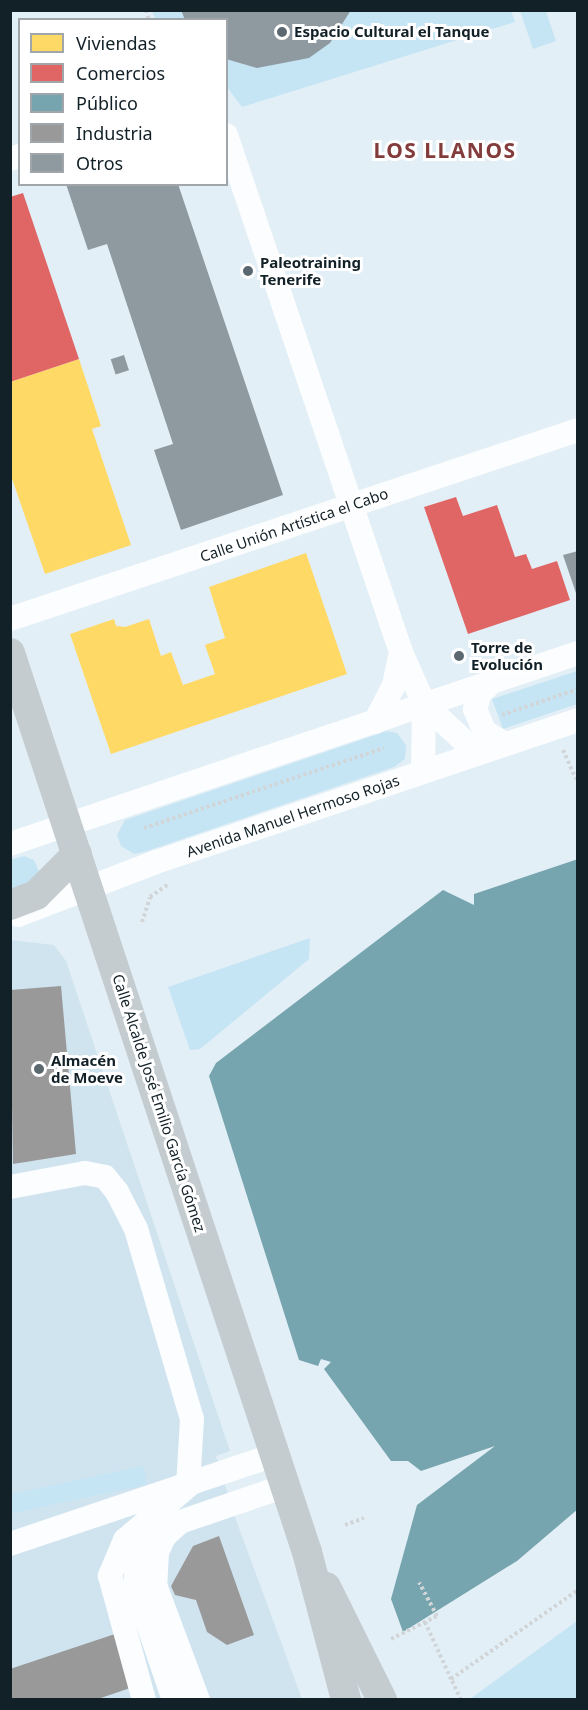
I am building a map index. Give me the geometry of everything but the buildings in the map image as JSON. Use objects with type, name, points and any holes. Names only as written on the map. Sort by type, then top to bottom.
[{"type":"main road","name":"Calle Alcalde José Emilio García Gómez","points":[[10,653],[307,1552],[346,1700]]},
{"type":"main road","points":[[10,905],[36,895],[77,854]]},
{"type":"main road","name":"Calle Alcalde José Emilio García Gómez","points":[[307,1552],[382,1700]]},
{"type":"street","points":[[228,141],[401,652],[424,704],[477,753]]},
{"type":"street","name":"Calle Unión Artística el Cabo","points":[[10,619],[578,430]]},
{"type":"street","points":[[375,722],[394,685],[401,652]]},
{"type":"street","points":[[10,844],[578,653]]},
{"type":"street","points":[[492,682],[480,693],[475,710],[488,736],[505,744]]},
{"type":"street","points":[[423,772],[424,704]]},
{"type":"street","name":"Avenida Manuel Hermoso Rojas","points":[[10,917],[395,781],[578,720]]},
{"type":"street","points":[[10,1187],[86,1173],[105,1177],[117,1192],[136,1229],[192,1419],[188,1486],[126,1540],[110,1576],[144,1700]]},
{"type":"street","points":[[10,1544],[275,1455]]},
{"type":"street","points":[[197,1700],[170,1692],[133,1573],[148,1545],[180,1522],[285,1486]]},
{"type":"street","points":[[180,1522],[156,1552],[155,1585],[197,1700]]},
{"type":"path","points":[[495,717],[578,689]]},
{"type":"path","points":[[375,722],[395,781]]},
{"type":"path","points":[[144,828],[384,748]]},
{"type":"path","points":[[563,749],[576,779]]},
{"type":"path","points":[[345,1525],[364,1518]]},
{"type":"path","points":[[391,1639],[437,1616],[419,1582]]},
{"type":"path","points":[[452,1679],[578,1590]]},
{"type":"path","points":[[425,1622],[461,1700]]},
{"type":"shaded area","points":[[511,10],[515,22],[242,107],[228,88],[228,18],[155,18],[152,11]]},
{"type":"shaded area","points":[[520,11],[546,11],[556,41],[533,49]]},
{"type":"shaded area","points":[[577,671],[577,704],[503,729],[492,699]]},
{"type":"shaded area","points":[[387,731],[397,733],[406,745],[405,759],[394,767],[144,852],[134,854],[121,846],[117,835],[125,820]]},
{"type":"shaded area","points":[[24,856],[34,860],[41,876],[10,897],[10,860]]},
{"type":"shaded area","points":[[310,938],[309,959],[200,1049],[190,1050],[168,987]]},
{"type":"shaded area","points":[[10,940],[54,945],[66,961],[230,1451],[216,1456],[235,1517],[302,1699],[11,1699]]},
{"type":"shaded area","points":[[143,1466],[147,1485],[11,1513],[10,1494]]},
{"type":"shaded area","points":[[577,1621],[577,1699],[470,1699]]},
{"type":"place","name":"Espacio Cultural el Tanque","points":[[282,32]]},
{"type":"place","name":"Paleotraining Tenerife","points":[[248,271]]},
{"type":"place","name":"Torre de Evolución","points":[[459,656]]},
{"type":"place","name":"Almacén de Moeve","points":[[39,1069]]},
{"type":"district","name":"LOS LLANOS","points":[[445,150]]}]
